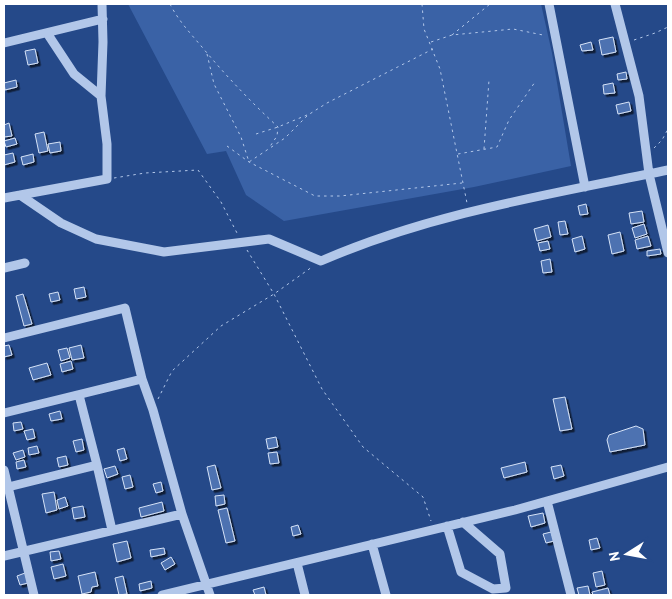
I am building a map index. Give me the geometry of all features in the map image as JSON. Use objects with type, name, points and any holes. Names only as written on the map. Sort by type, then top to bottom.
[{"type":"street","points":[[4,198],[107,179],[107,144],[101,96],[102,4]]},
{"type":"street","points":[[549,4],[585,187]]},
{"type":"street","points":[[615,4],[639,96],[649,174],[668,253]]},
{"type":"street","points":[[4,43],[102,19]]},
{"type":"street","points":[[47,33],[74,74],[101,96]]},
{"type":"street","points":[[20,195],[61,223],[96,240],[164,252],[269,240],[321,261],[351,248],[470,211],[668,170]]},
{"type":"street","points":[[4,268],[25,264]]},
{"type":"street","points":[[4,338],[125,308],[142,379],[182,514],[210,595]]},
{"type":"street","points":[[4,413],[142,379]]},
{"type":"street","points":[[79,395],[112,530]]},
{"type":"street","points":[[6,487],[97,465]]},
{"type":"street","points":[[162,595],[463,522],[668,467]]},
{"type":"street","points":[[4,470],[6,487],[34,595]]},
{"type":"street","points":[[547,500],[571,595]]},
{"type":"street","points":[[4,556],[182,514]]},
{"type":"street","points":[[446,526],[462,572],[492,589],[506,588],[500,554],[463,522]]},
{"type":"street","points":[[372,544],[386,595]]},
{"type":"street","points":[[296,563],[305,595]]},
{"type":"path","points":[[170,4],[177,18],[207,54],[244,95],[278,127]]},
{"type":"path","points":[[422,4],[424,28],[440,69],[462,183],[470,211]]},
{"type":"path","points":[[452,35],[490,4]]},
{"type":"path","points":[[625,42],[668,27]]},
{"type":"path","points":[[430,43],[452,35],[513,29],[543,35]]},
{"type":"path","points":[[256,134],[308,115],[327,103],[433,49]]},
{"type":"path","points":[[207,54],[214,84],[241,137],[250,162]]},
{"type":"path","points":[[484,149],[489,80]]},
{"type":"path","points":[[457,154],[497,147],[509,120],[535,82]]},
{"type":"path","points":[[250,162],[285,138],[308,115]]},
{"type":"path","points":[[267,150],[277,136],[278,127]]},
{"type":"path","points":[[647,155],[662,140],[668,129]]},
{"type":"path","points":[[226,146],[250,162],[315,196],[340,196],[462,183]]},
{"type":"path","points":[[107,179],[198,170],[221,202],[242,243],[274,294],[322,389],[363,447],[423,497],[434,529]]},
{"type":"path","points":[[152,410],[172,371],[221,326],[274,294],[321,261]]},
{"type":"shaded area","points":[[128,4],[541,4],[552,53],[571,166],[474,187],[284,221],[246,195],[226,151],[207,154]]},
{"type":"building","points":[[613,37],[616,52],[602,55],[599,40]]},
{"type":"building","points":[[591,42],[593,50],[582,51],[580,45]]},
{"type":"building","points":[[35,49],[38,63],[28,65],[25,51]]},
{"type":"building","points":[[626,72],[627,79],[618,80],[617,74]]},
{"type":"building","points":[[16,80],[17,87],[5,90],[4,83]]},
{"type":"building","points":[[613,83],[615,93],[604,94],[603,85]]},
{"type":"building","points":[[629,102],[631,111],[618,114],[616,105]]},
{"type":"building","points":[[9,123],[12,136],[4,137],[4,125]]},
{"type":"building","points":[[44,132],[48,151],[39,153],[35,134]]},
{"type":"building","points":[[15,138],[17,144],[6,147],[4,141]]},
{"type":"building","points":[[60,142],[61,151],[50,153],[48,144]]},
{"type":"building","points":[[13,153],[15,162],[4,165],[4,155]]},
{"type":"building","points":[[33,154],[34,162],[23,165],[21,157]]},
{"type":"building","points":[[586,204],[588,214],[580,215],[578,206]]},
{"type":"building","points":[[642,211],[644,222],[631,224],[629,213]]},
{"type":"building","points":[[565,221],[568,234],[560,235],[558,222]]},
{"type":"building","points":[[644,224],[647,234],[635,238],[632,228]]},
{"type":"building","points":[[548,225],[551,237],[537,241],[534,229]]},
{"type":"building","points":[[620,232],[624,251],[612,254],[608,235]]},
{"type":"building","points":[[582,236],[585,249],[575,252],[572,239]]},
{"type":"building","points":[[648,236],[651,246],[637,249],[635,240]]},
{"type":"building","points":[[548,241],[550,249],[540,251],[538,243]]},
{"type":"building","points":[[660,249],[661,254],[647,256],[647,251]]},
{"type":"building","points":[[550,259],[552,272],[543,273],[541,261]]},
{"type":"building","points":[[84,287],[86,297],[76,299],[74,289]]},
{"type":"building","points":[[58,292],[60,300],[51,302],[49,294]]},
{"type":"building","points":[[23,294],[32,324],[24,326],[16,296]]},
{"type":"building","points":[[9,345],[12,355],[4,357],[4,346]]},
{"type":"building","points":[[81,345],[84,358],[72,360],[69,348]]},
{"type":"building","points":[[67,348],[70,358],[61,361],[58,350]]},
{"type":"building","points":[[71,361],[73,369],[62,372],[60,364]]},
{"type":"building","points":[[47,363],[51,375],[33,380],[29,368]]},
{"type":"building","points":[[565,397],[572,429],[560,431],[553,399]]},
{"type":"building","points":[[60,411],[62,419],[51,421],[49,414]]},
{"type":"building","points":[[21,422],[23,429],[14,431],[13,423]]},
{"type":"building","points":[[636,426],[643,429],[645,445],[610,452],[607,440],[609,435]]},
{"type":"building","points":[[33,429],[35,438],[27,440],[24,431]]},
{"type":"building","points":[[276,437],[278,447],[268,449],[266,439]]},
{"type":"building","points":[[82,439],[84,450],[76,452],[73,441]]},
{"type":"building","points":[[37,446],[39,453],[29,455],[28,448]]},
{"type":"building","points":[[124,448],[127,459],[120,461],[117,450]]},
{"type":"building","points":[[23,450],[25,457],[16,460],[13,453]]},
{"type":"building","points":[[277,452],[279,463],[270,464],[268,453]]},
{"type":"building","points":[[66,456],[68,465],[59,467],[57,458]]},
{"type":"building","points":[[24,460],[26,467],[17,469],[16,462]]},
{"type":"building","points":[[525,462],[527,472],[504,478],[501,468]]},
{"type":"building","points":[[215,465],[221,488],[212,490],[207,467]]},
{"type":"building","points":[[561,465],[564,476],[554,479],[551,467]]},
{"type":"building","points":[[115,466],[118,474],[107,478],[104,469]]},
{"type":"building","points":[[130,475],[133,487],[125,489],[122,477]]},
{"type":"building","points":[[161,482],[163,491],[156,493],[153,484]]},
{"type":"building","points":[[54,492],[57,510],[46,513],[42,494]]},
{"type":"building","points":[[224,495],[225,504],[216,506],[215,496]]},
{"type":"building","points":[[65,497],[68,506],[59,509],[57,500]]},
{"type":"building","points":[[162,502],[164,511],[141,517],[139,508]]},
{"type":"building","points":[[83,506],[85,517],[74,519],[72,508]]},
{"type":"building","points":[[227,508],[235,541],[226,543],[218,510]]},
{"type":"building","points":[[543,513],[545,523],[531,527],[528,516]]},
{"type":"building","points":[[298,525],[301,534],[293,536],[291,527]]},
{"type":"building","points":[[551,532],[554,541],[546,543],[543,534]]},
{"type":"building","points":[[597,538],[600,548],[591,550],[589,540]]},
{"type":"building","points":[[127,541],[131,558],[117,562],[113,544]]},
{"type":"building","points":[[164,548],[165,554],[151,557],[150,550]]},
{"type":"building","points":[[59,551],[61,559],[51,561],[50,552]]},
{"type":"building","points":[[171,557],[175,564],[165,570],[161,563]]},
{"type":"building","points":[[63,564],[66,576],[54,579],[51,567]]},
{"type":"building","points":[[602,571],[605,585],[596,587],[593,573]]},
{"type":"building","points":[[95,572],[98,586],[92,587],[91,592],[82,594],[78,576]]},
{"type":"building","points":[[25,573],[28,583],[20,585],[17,576]]},
{"type":"building","points":[[123,576],[127,594],[119,595],[115,578]]},
{"type":"building","points":[[151,581],[152,588],[140,591],[139,584]]},
{"type":"building","points":[[588,586],[590,595],[579,595],[577,588]]},
{"type":"building","points":[[264,587],[266,595],[255,595],[253,590]]},
{"type":"building","points":[[608,588],[610,595],[593,595],[592,592]]}]
